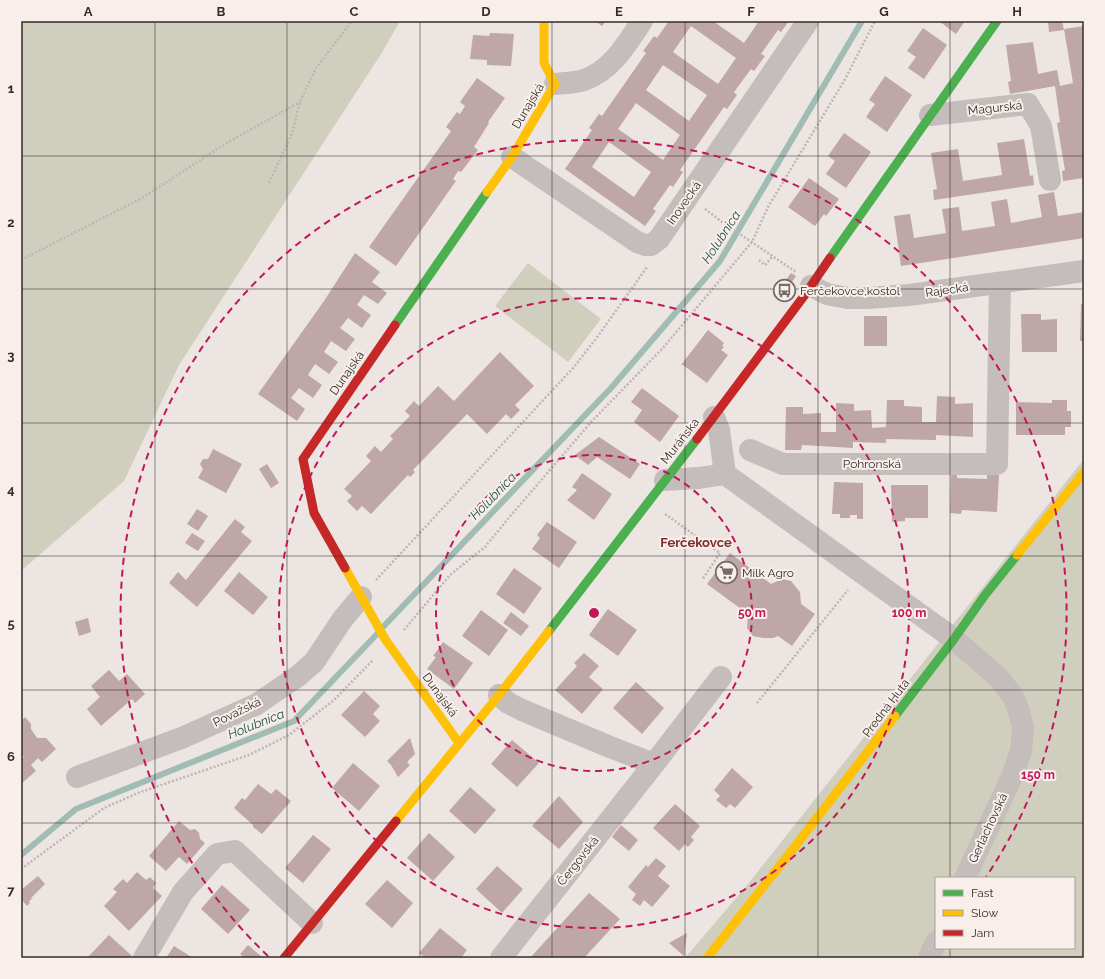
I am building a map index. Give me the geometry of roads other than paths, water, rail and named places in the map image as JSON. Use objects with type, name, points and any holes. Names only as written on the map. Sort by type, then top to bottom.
[{"type":"street","name":"Dunajská","points":[[460,743],[387,643],[314,513],[304,459],[344,397],[512,157],[556,84],[544,63],[544,21]]},
{"type":"street","points":[[556,84],[583,81],[603,71],[619,55],[642,21]]},
{"type":"street","name":"Inovecká","points":[[512,157],[637,242],[651,245],[659,239],[808,21]]},
{"type":"street","name":"Muráňska","points":[[284,958],[499,695],[714,417],[806,280],[930,115],[997,21]]},
{"type":"street","name":"Magurská","points":[[930,115],[1028,104],[1041,126],[1050,180]]},
{"type":"street","name":"Rajecká","points":[[806,280],[828,294],[847,298],[868,298],[909,295],[1084,271]]},
{"type":"street","name":"Pohronská","points":[[750,450],[783,464],[997,464],[1000,283]]},
{"type":"street","points":[[665,480],[699,478],[725,474],[719,430],[714,417]]},
{"type":"street","name":"Predná Huta","points":[[708,958],[954,639],[985,595],[1084,472]]},
{"type":"street","name":"Gerlachovská","points":[[725,474],[954,639],[998,677],[1012,695],[1018,708],[1023,727],[1021,751],[1013,774],[966,877]]},
{"type":"street","name":"Považská","points":[[77,777],[184,737],[257,704],[298,676],[314,662],[342,620],[365,604]]},
{"type":"street","name":"Čergovská","points":[[501,958],[721,677]]},
{"type":"street","points":[[499,695],[508,703],[522,710],[654,764]]},
{"type":"street","points":[[144,958],[183,892],[217,854],[235,851],[312,923]]},
{"type":"street","points":[[929,958],[935,944]]},
{"type":"waterway","name":"Holubnica","points":[[383,627],[611,388],[720,261],[862,21]]},
{"type":"waterway","name":"Holubnica","points":[[21,855],[76,809],[294,721],[377,634]]},
{"type":"place","name":"Ferčekovce,kostol","points":[[784,291]]},
{"type":"place","name":"Milk Agro","points":[[726,573]]},
{"type":"district","name":"Ferčekovce","points":[[696,542]]}]
